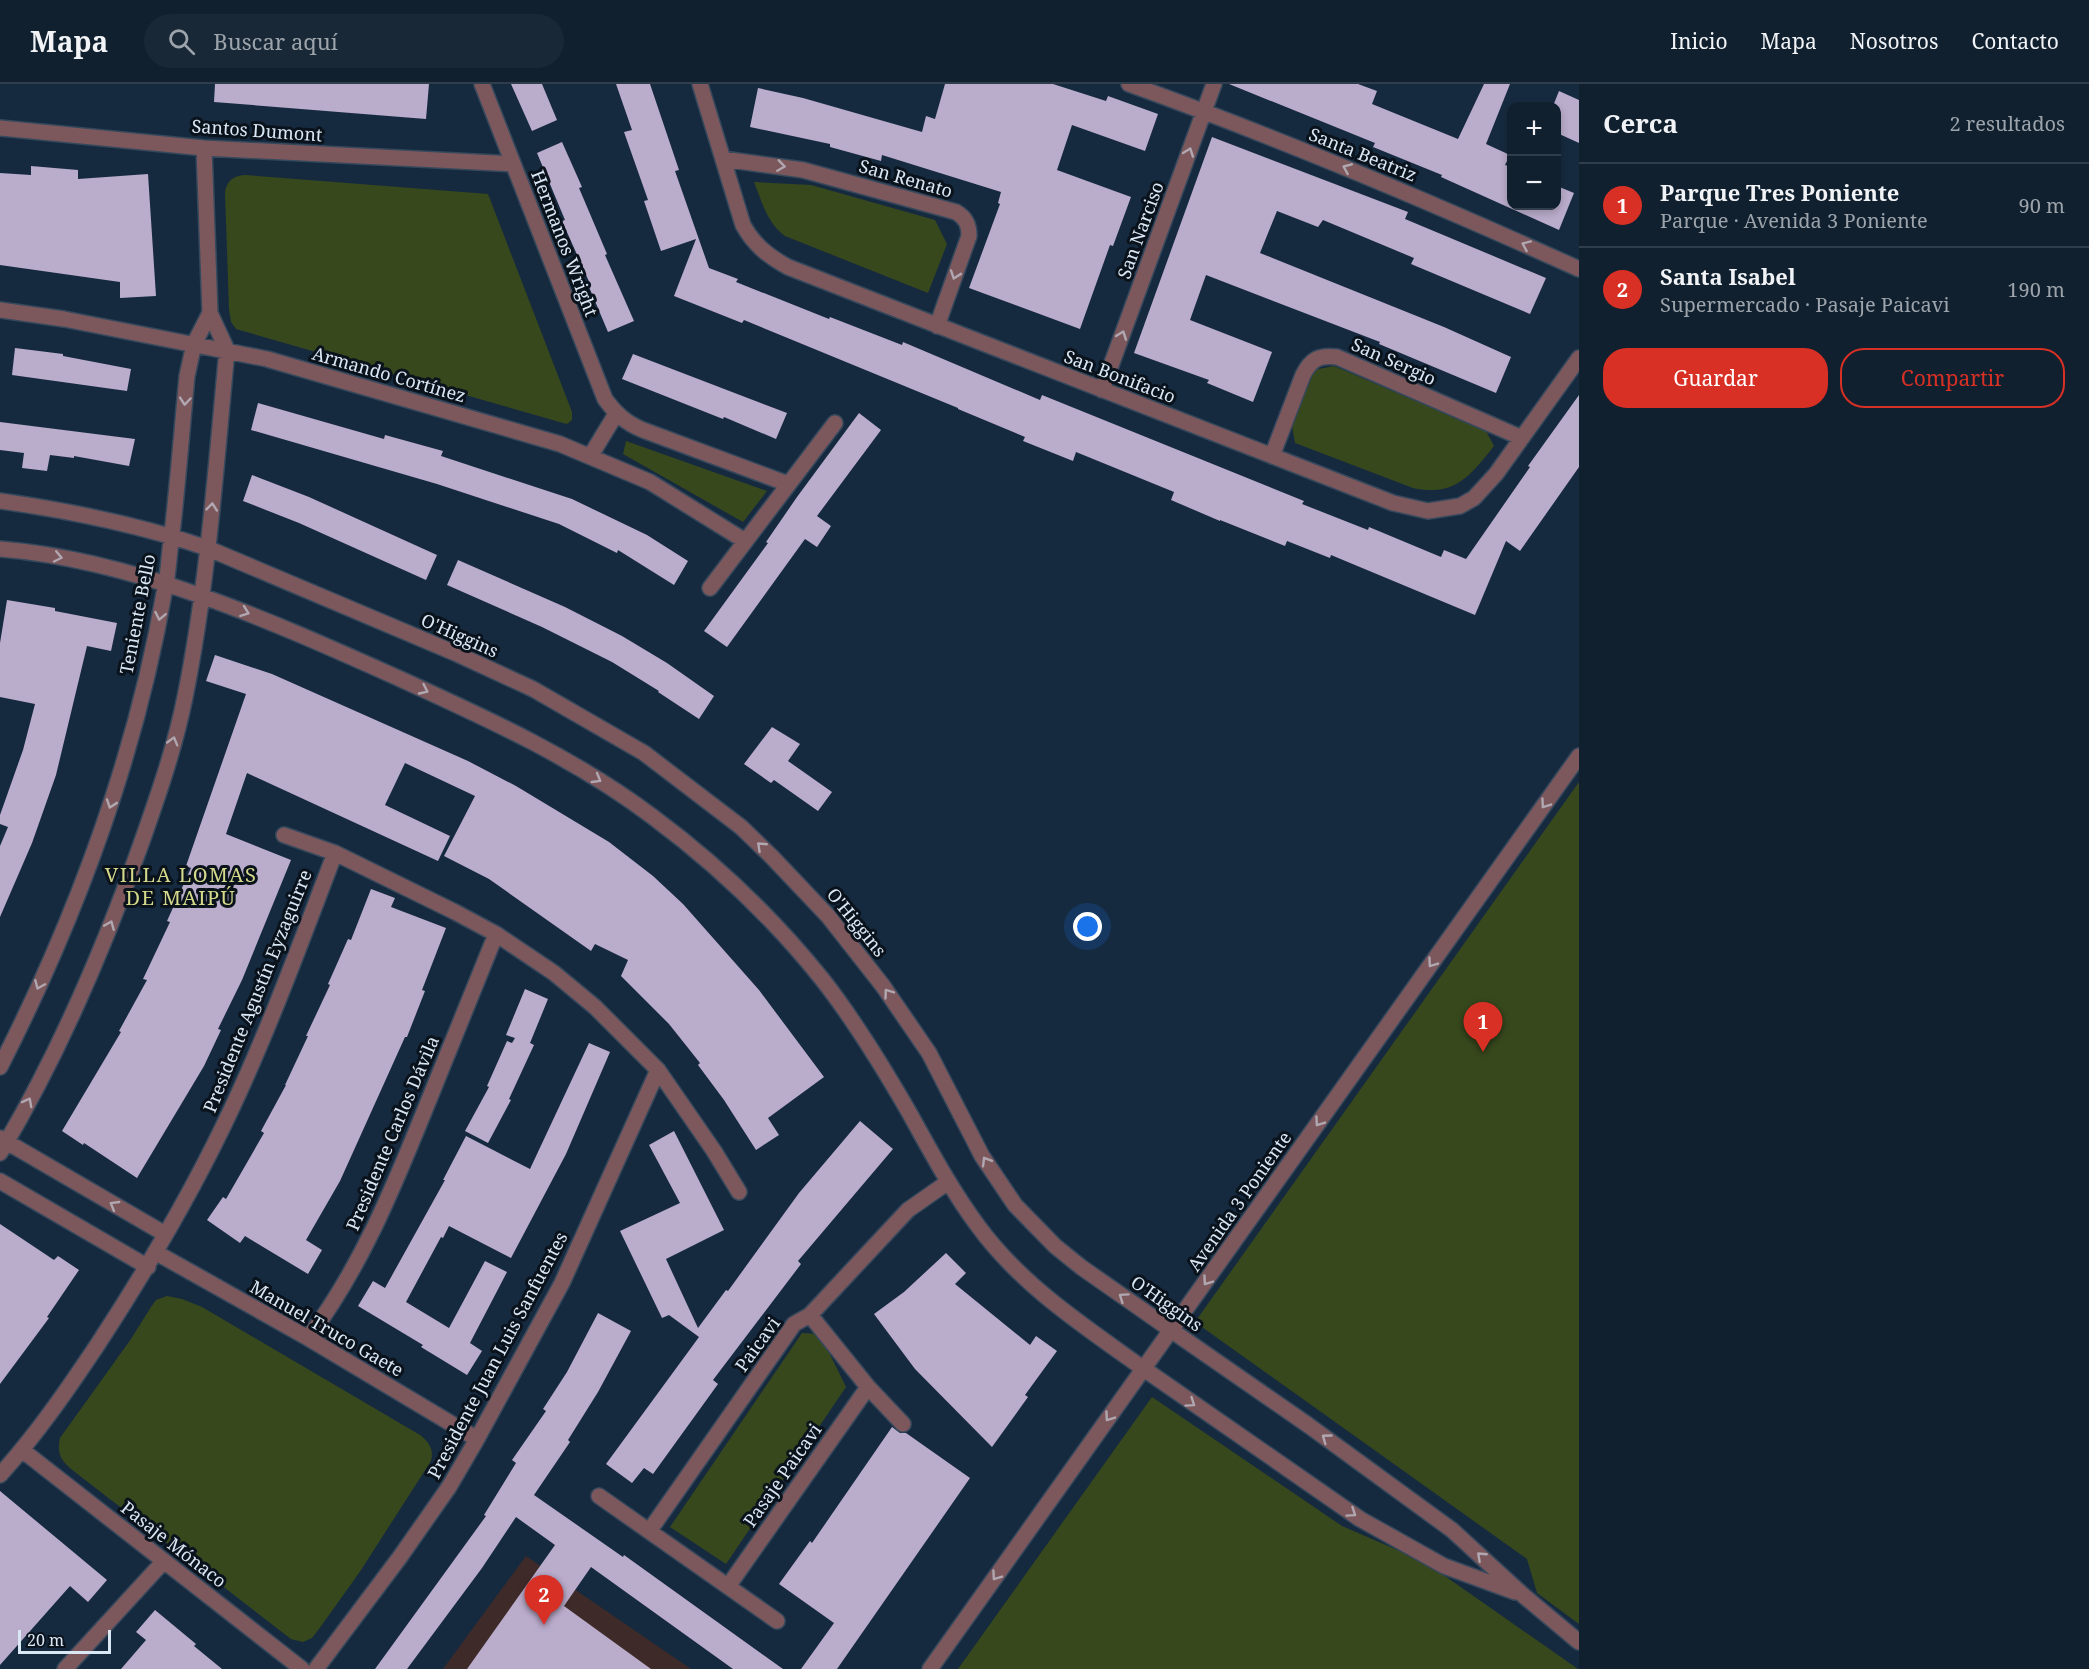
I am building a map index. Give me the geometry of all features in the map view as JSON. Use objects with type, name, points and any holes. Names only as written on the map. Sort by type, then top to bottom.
[{"type":"street","name":"Hermanos Wright","points":[[482,84],[605,399],[616,414]]},
{"type":"street","name":"San Bonifacio","points":[[700,84],[743,225],[749,237],[770,257],[788,267],[1393,503],[1428,511],[1460,506],[1474,498],[1485,488],[1579,358]]},
{"type":"street","name":"Santa Beatriz","points":[[1129,84],[1314,154],[1446,209],[1579,269]]},
{"type":"street","name":"San Narciso","points":[[1102,390],[1214,84]]},
{"type":"street","name":"Santos Dumont","points":[[0,128],[204,148],[513,164]]},
{"type":"street","name":"Teniente Bello","points":[[0,1067],[27,1014],[81,889],[118,785],[157,634],[166,585],[187,376],[194,344],[210,313],[204,148]]},
{"type":"street","name":"San Renato","points":[[723,159],[812,172],[956,212],[963,216],[967,222],[969,236],[938,326]]},
{"type":"street","name":"Armando Cortínez","points":[[0,310],[64,319],[267,359],[561,444],[650,482],[746,541]]},
{"type":"street","points":[[165,1234],[2,1144],[66,1030],[123,896],[157,797],[185,699],[202,597],[227,351],[210,313]]},
{"type":"street","name":"San Sergio","points":[[1272,456],[1309,363],[1324,356],[1337,357],[1522,438]]},
{"type":"street","points":[[591,455],[616,414],[643,430],[788,484]]},
{"type":"street","points":[[710,588],[835,423]]},
{"type":"street","name":"O'Higgins","points":[[0,501],[69,512],[171,536],[207,548],[444,648],[533,689],[644,753],[741,827],[828,916],[883,986],[929,1053],[982,1156],[1015,1205],[1055,1246],[1081,1267],[1318,1432],[1452,1530],[1524,1596],[1579,1642]]},
{"type":"street","name":"O'Higgins","points":[[0,549],[47,555],[101,566],[202,597],[296,633],[500,725],[605,784],[652,816],[757,906],[822,980],[880,1063],[948,1182],[977,1226],[1021,1276],[1048,1299],[1143,1369],[1360,1519],[1444,1566],[1524,1596]]},
{"type":"street","name":"Avenida 3 Poniente","points":[[930,1669],[1579,756]]},
{"type":"street","points":[[284,835],[335,853],[496,934],[554,973],[595,1007],[658,1070],[714,1150],[739,1192]]},
{"type":"street","name":"Presidente Agustín Eyzaguirre","points":[[0,1475],[60,1401],[148,1267],[230,1111],[271,1019],[335,853]]},
{"type":"street","name":"Presidente Carlos Dávila","points":[[308,1338],[331,1308],[357,1264],[382,1212],[496,934]]},
{"type":"street","name":"Presidente Juan Luis Sanfuentes","points":[[316,1669],[400,1557],[448,1487],[477,1439],[562,1283],[658,1070]]},
{"type":"street","points":[[0,1181],[148,1267]]},
{"type":"street","name":"Paicavi","points":[[650,1530],[794,1324],[810,1315],[908,1210],[948,1182]]},
{"type":"street","name":"Manuel Truco Gaete","points":[[155,1252],[308,1338],[477,1439]]},
{"type":"street","points":[[810,1315],[868,1387],[903,1424]]},
{"type":"street","name":"Pasaje Paicavi","points":[[729,1586],[868,1387]]},
{"type":"street","name":"Pasaje Mónaco","points":[[22,1450],[302,1669]]},
{"type":"street","points":[[599,1496],[777,1621]]},
{"type":"street","points":[[65,1669],[164,1561]]},
{"type":"shaded area","points":[[526,1556],[691,1669],[443,1669]]},
{"type":"green space","points":[[246,175],[488,194],[572,412],[572,420],[567,424],[563,423],[236,329],[231,322],[229,309],[225,192],[232,179]]},
{"type":"green space","points":[[754,182],[811,185],[935,220],[947,244],[928,293],[785,236],[769,218]]},
{"type":"green space","points":[[1334,366],[1486,431],[1494,446],[1460,482],[1451,487],[1428,490],[1413,488],[1295,443],[1292,426],[1314,370]]},
{"type":"green space","points":[[626,441],[767,491],[743,522],[623,454]]},
{"type":"green space","points":[[1579,782],[1579,1624],[1537,1593],[1527,1559],[1195,1322]]},
{"type":"green space","points":[[167,1296],[202,1307],[420,1435],[430,1446],[431,1461],[359,1573],[312,1638],[303,1642],[291,1639],[71,1469],[60,1455],[60,1438],[156,1300]]},
{"type":"green space","points":[[802,1333],[820,1334],[846,1387],[726,1564],[670,1527]]},
{"type":"green space","points":[[1152,1397],[1342,1526],[1425,1562],[1578,1669],[958,1669]]},
{"type":"building","points":[[215,84],[429,84],[426,119],[214,102]]},
{"type":"building","points":[[511,84],[542,84],[557,120],[532,131]]},
{"type":"building","points":[[616,84],[650,84],[679,170],[675,171],[709,268],[738,279],[736,282],[829,319],[830,317],[902,345],[903,342],[1040,400],[1042,395],[1304,501],[1302,504],[1368,530],[1369,527],[1441,557],[1444,550],[1466,559],[1579,395],[1579,467],[1520,551],[1506,541],[1475,615],[1331,555],[1330,558],[1287,541],[1285,546],[1220,521],[1171,500],[1174,492],[1076,452],[1073,461],[1023,441],[1025,437],[958,408],[744,320],[742,323],[674,296],[696,239],[661,251],[644,201],[648,200],[624,132],[632,130]]},
{"type":"building","points":[[945,84],[1053,84],[1106,101],[1108,96],[1158,114],[1145,151],[1072,125],[1057,170],[1131,197],[1113,246],[1110,245],[1080,329],[969,288],[1000,204],[998,203],[1001,192],[882,155],[881,161],[830,147],[830,144],[750,127],[758,88],[803,98],[922,132],[926,116],[935,119]]},
{"type":"building","points":[[1229,84],[1358,84],[1377,91],[1372,104],[1458,139],[1484,84],[1510,84],[1486,144],[1507,154],[1505,165],[1507,166],[1507,207],[1441,177],[1442,175],[1373,147],[1375,143]]},
{"type":"building","points":[[1559,91],[1579,100],[1579,143],[1561,135],[1561,102],[1555,102]]},
{"type":"building","points":[[1212,137],[1408,212],[1405,219],[1546,278],[1530,314],[1411,264],[1414,258],[1323,220],[1318,227],[1277,211],[1260,253],[1444,327],[1511,357],[1496,393],[1379,344],[1380,342],[1206,275],[1190,320],[1272,352],[1253,402],[1207,383],[1209,380],[1134,353]]},
{"type":"building","points":[[562,142],[582,187],[579,188],[607,254],[605,255],[634,321],[608,332],[589,287],[591,286],[562,221],[565,220],[537,153]]},
{"type":"building","points":[[31,166],[78,170],[78,179],[148,174],[156,296],[120,298],[120,282],[0,265],[0,173],[31,175]]},
{"type":"building","points":[[1561,188],[1574,193],[1559,230],[1514,210],[1561,210]]},
{"type":"building","points":[[15,348],[63,354],[63,356],[131,369],[127,391],[12,375]]},
{"type":"building","points":[[633,354],[787,413],[776,439],[622,379]]},
{"type":"building","points":[[258,403],[384,439],[385,435],[443,451],[441,456],[572,499],[647,535],[688,561],[674,585],[618,550],[617,553],[559,524],[437,484],[251,430]]},
{"type":"building","points":[[859,413],[881,430],[817,516],[831,526],[817,547],[805,539],[727,647],[704,631],[768,543],[766,542],[797,497]]},
{"type":"building","points":[[0,422],[135,439],[129,466],[74,456],[74,458],[50,455],[47,471],[22,468],[24,453],[0,450]]},
{"type":"building","points":[[252,475],[309,497],[437,555],[426,580],[299,523],[243,501]]},
{"type":"building","points":[[458,560],[565,607],[622,636],[667,663],[714,696],[699,719],[612,662],[542,627],[447,585]]},
{"type":"building","points":[[7,600],[55,608],[55,611],[117,623],[111,651],[87,646],[56,775],[32,843],[0,917],[0,846],[8,827],[0,824],[0,815],[23,750],[35,704],[0,697],[0,643]]},
{"type":"building","points":[[215,655],[272,674],[468,761],[516,786],[609,842],[653,876],[683,904],[759,990],[824,1077],[768,1118],[779,1135],[756,1150],[698,1065],[700,1063],[669,1024],[621,976],[628,960],[595,944],[591,951],[489,879],[444,856],[475,796],[405,763],[385,805],[450,836],[438,861],[247,773],[226,834],[291,860],[204,1066],[137,1178],[62,1131],[121,1032],[119,1031],[147,980],[143,979],[170,922],[167,921],[191,868],[186,866],[246,694],[206,681]]},
{"type":"building","points":[[772,727],[800,744],[788,761],[832,792],[818,811],[774,780],[771,783],[744,764]]},
{"type":"building","points":[[371,889],[395,898],[391,907],[446,928],[407,1037],[405,1037],[340,1181],[306,1240],[322,1250],[308,1274],[245,1236],[240,1243],[207,1220],[223,1197],[226,1199],[264,1133],[261,1131],[286,1085],[348,939],[351,940]]},
{"type":"building","points":[[525,989],[548,999],[530,1043],[534,1045],[509,1099],[511,1100],[488,1143],[465,1131],[489,1087],[487,1086],[507,1041],[512,1043],[515,1038],[506,1035]]},
{"type":"building","points":[[589,1043],[610,1052],[566,1154],[511,1258],[449,1226],[406,1302],[449,1328],[485,1261],[507,1272],[470,1343],[482,1351],[467,1375],[421,1347],[423,1345],[358,1306],[373,1281],[385,1288],[445,1180],[443,1180],[466,1136],[530,1169]]},
{"type":"building","points":[[860,1121],[893,1149],[798,1261],[801,1264],[713,1380],[718,1384],[653,1474],[644,1468],[632,1483],[606,1464],[699,1337],[669,1315],[662,1318],[620,1231],[680,1203],[649,1145],[674,1131],[724,1230],[666,1259],[698,1328],[726,1290],[728,1291],[799,1193]]},
{"type":"building","points":[[0,1224],[54,1260],[58,1256],[79,1270],[47,1317],[49,1318],[0,1384]]},
{"type":"building","points":[[946,1253],[966,1273],[955,1284],[1030,1345],[1036,1336],[1057,1351],[1025,1395],[1028,1397],[992,1447],[915,1369],[874,1314],[904,1292]]},
{"type":"building","points":[[598,1313],[631,1331],[598,1392],[568,1440],[570,1442],[534,1495],[623,1557],[624,1555],[783,1669],[733,1669],[591,1567],[564,1606],[651,1669],[467,1669],[555,1545],[516,1517],[482,1568],[407,1669],[375,1669],[486,1516],[484,1515],[516,1463],[512,1460],[546,1411],[543,1409],[567,1372]]},
{"type":"building","points":[[892,1427],[900,1433],[906,1433],[970,1478],[837,1669],[801,1669],[834,1623],[779,1584],[810,1541],[812,1543]]},
{"type":"building","points":[[0,1491],[107,1580],[88,1602],[70,1586],[0,1665]]},
{"type":"building","points":[[155,1610],[222,1669],[121,1669],[146,1640],[136,1632]]},
{"type":"place","name":"Parque Tres Poniente","points":[[1483,1052]]},
{"type":"place","name":"Santa Isabel","points":[[544,1625]]},
{"type":"district","name":"VILLA LOMAS DE MAIPÚ","points":[[181,886]]}]
